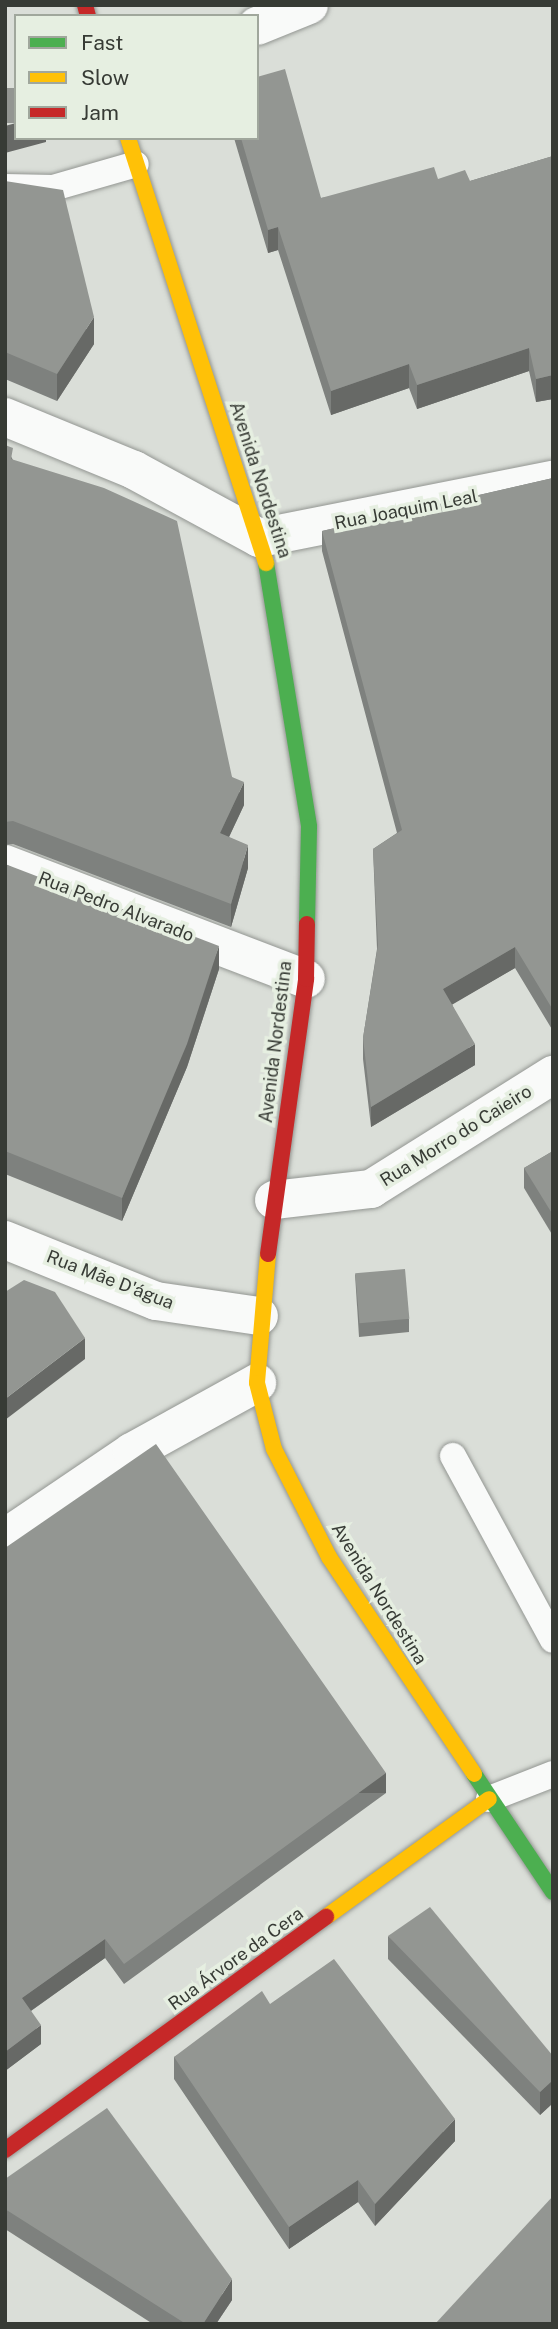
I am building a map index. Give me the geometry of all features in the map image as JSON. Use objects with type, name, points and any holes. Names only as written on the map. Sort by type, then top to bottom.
[{"type":"main road","name":"Avenida Nordestina","points":[[129,140],[259,538],[288,668],[309,827],[306,979],[259,1315],[257,1383],[274,1449],[330,1557],[553,1892]]},
{"type":"main road","name":"Rua Árvore da Cera","points":[[5,2150],[489,1799]]},
{"type":"street","points":[[259,25],[309,5]]},
{"type":"street","points":[[5,417],[134,470],[259,538]]},
{"type":"street","name":"Rua Joaquim Leal","points":[[259,538],[553,480]]},
{"type":"street","name":"Rua Pedro Alvarado","points":[[5,864],[306,979]]},
{"type":"street","name":"Rua Morro do Caieiro","points":[[274,1200],[371,1189],[553,1075]]},
{"type":"street","name":"Rua Mãe D'água","points":[[5,1240],[156,1301],[198,1312],[259,1315]]},
{"type":"street","points":[[5,1538],[132,1452],[257,1383]]},
{"type":"lane","points":[[5,187],[53,188],[136,164]]},
{"type":"lane","points":[[453,1456],[553,1640]]},
{"type":"lane","points":[[489,1799],[553,1774]]},
{"type":"building","points":[[285,69],[321,198],[434,167],[438,179],[465,170],[470,181],[553,156],[553,375],[536,379],[529,348],[417,385],[409,364],[331,391],[278,227],[268,230],[242,140],[259,140],[259,76]]},
{"type":"building","points":[[5,88],[14,88],[14,123],[5,123]]},
{"type":"building","points":[[5,181],[63,190],[94,317],[57,374],[5,352]]},
{"type":"building","points":[[5,445],[13,448],[11,459],[104,488],[177,521],[232,777],[244,782],[220,833],[248,845],[231,904],[13,821],[5,822]]},
{"type":"building","points":[[553,478],[553,1010],[515,947],[443,989],[475,1044],[371,1107],[363,1038],[378,945],[373,849],[402,830],[322,531]]},
{"type":"building","points":[[5,864],[219,946],[187,1044],[122,1198],[5,1151]]},
{"type":"building","points":[[553,1151],[553,1215],[524,1168]]},
{"type":"building","points":[[405,1269],[409,1319],[360,1323],[355,1273]]},
{"type":"building","points":[[24,1280],[55,1292],[85,1338],[5,1399],[5,1292]]},
{"type":"building","points":[[156,1444],[386,1773],[124,1964],[105,1939],[22,1998],[41,2025],[5,2052],[5,1548]]},
{"type":"building","points":[[430,1907],[553,2056],[553,2080],[540,2092],[388,1936]]},
{"type":"building","points":[[334,1959],[455,2119],[375,2204],[358,2180],[289,2227],[174,2057],[262,1991],[270,2004]]},
{"type":"building","points":[[107,2108],[232,2279],[203,2324],[186,2324],[5,2209],[5,2179]]},
{"type":"building","points":[[553,2196],[553,2324],[435,2324]]},
{"type":"traffic: fast","points":[[266,563],[309,827],[307,924]]},
{"type":"traffic: fast","points":[[474,1774],[553,1892]]},
{"type":"traffic: slow","points":[[129,140],[266,563]]},
{"type":"traffic: slow","points":[[268,1254],[257,1383],[274,1449],[329,1557],[474,1774]]},
{"type":"traffic: slow","points":[[326,1917],[489,1799]]},
{"type":"traffic: jam","points":[[85,5],[87,14]]},
{"type":"traffic: jam","points":[[268,1254],[306,979],[307,924]]},
{"type":"traffic: jam","points":[[5,2150],[326,1917]]}]
